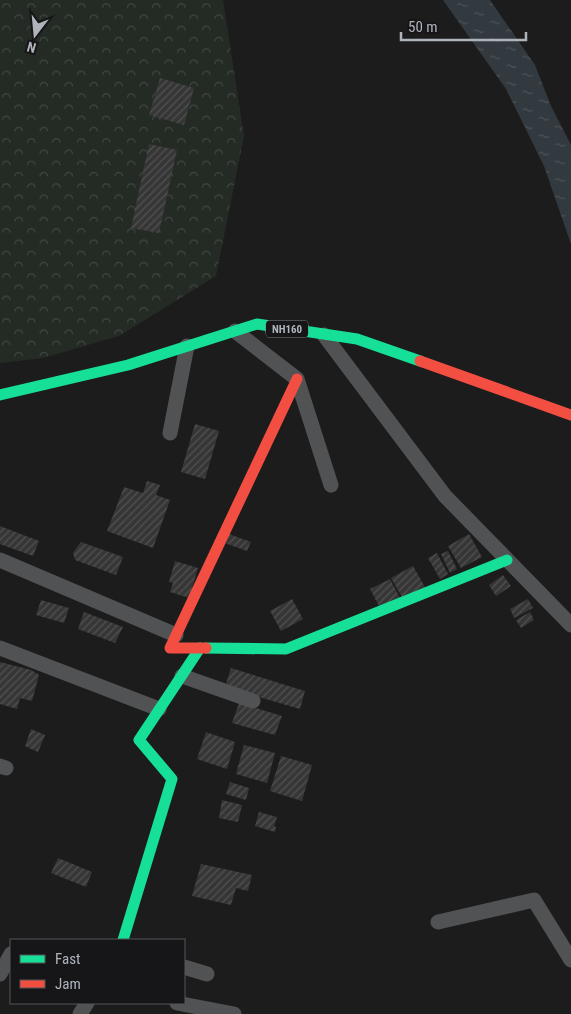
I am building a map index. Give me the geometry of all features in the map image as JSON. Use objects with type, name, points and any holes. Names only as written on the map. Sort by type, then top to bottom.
[{"type":"main road","name":"NH160","points":[[0,394],[12,393],[128,365],[257,324],[357,339],[571,415]]},
{"type":"main road","points":[[297,379],[170,648],[286,649],[507,560]]},
{"type":"main road","points":[[125,939],[172,779],[139,740],[200,648]]},
{"type":"street","points":[[235,331],[297,379],[331,485]]},
{"type":"street","points":[[323,334],[445,496],[571,625]]},
{"type":"street","points":[[170,433],[187,346]]},
{"type":"street","points":[[0,560],[176,635]]},
{"type":"street","points":[[0,648],[159,709]]},
{"type":"street","points":[[182,676],[253,701]]},
{"type":"street","points":[[438,922],[534,900],[571,960]]},
{"type":"street","points":[[0,974],[10,956]]},
{"type":"street","points":[[185,967],[207,974]]},
{"type":"street","points":[[182,1004],[234,1014]]},
{"type":"green space","points":[[0,0],[223,0],[244,136],[216,276],[119,336],[43,358],[1,363],[0,363]]},
{"type":"water","points":[[443,0],[490,0],[535,65],[551,106],[571,145],[571,244],[544,166],[506,89]]},
{"type":"building","points":[[160,78],[194,88],[184,125],[149,115]]},
{"type":"building","points":[[149,144],[177,150],[159,233],[131,228]]},
{"type":"building","points":[[195,424],[219,431],[205,479],[181,472]]},
{"type":"building","points":[[147,481],[160,485],[156,495],[170,500],[153,548],[107,531],[124,487],[143,493]]},
{"type":"building","points":[[0,526],[39,541],[33,556],[0,544]]},
{"type":"building","points":[[226,533],[251,542],[247,551],[222,542]]},
{"type":"building","points":[[469,534],[482,557],[461,568],[448,546]]},
{"type":"building","points":[[81,542],[123,557],[116,575],[75,560],[73,553]]},
{"type":"building","points":[[448,551],[457,569],[450,573],[441,554]]},
{"type":"building","points":[[437,553],[448,574],[440,579],[428,558]]},
{"type":"building","points":[[175,561],[198,568],[189,598],[170,592],[173,583],[169,582]]},
{"type":"building","points":[[413,566],[425,587],[403,599],[391,578]]},
{"type":"building","points":[[503,575],[511,586],[496,596],[489,585]]},
{"type":"building","points":[[390,579],[400,598],[380,608],[370,589]]},
{"type":"building","points":[[292,599],[303,619],[281,631],[270,611]]},
{"type":"building","points":[[528,599],[533,608],[514,618],[510,609]]},
{"type":"building","points":[[41,600],[69,608],[64,623],[36,615]]},
{"type":"building","points":[[84,612],[123,627],[115,643],[78,629]]},
{"type":"building","points":[[530,612],[534,620],[521,628],[516,620]]},
{"type":"building","points":[[0,662],[31,670],[39,675],[32,701],[20,698],[17,709],[0,704]]},
{"type":"building","points":[[231,668],[305,691],[300,709],[225,687]]},
{"type":"building","points":[[239,703],[282,716],[275,735],[232,723]]},
{"type":"building","points":[[31,729],[45,735],[38,752],[25,746]]},
{"type":"building","points":[[206,732],[235,742],[227,769],[197,759]]},
{"type":"building","points":[[244,745],[275,753],[267,783],[236,774]]},
{"type":"building","points":[[281,756],[312,765],[302,801],[270,791]]},
{"type":"building","points":[[230,782],[249,788],[246,800],[226,794]]},
{"type":"building","points":[[222,800],[242,805],[238,822],[219,818]]},
{"type":"building","points":[[259,812],[277,817],[274,826],[276,827],[275,832],[255,826]]},
{"type":"building","points":[[58,858],[92,872],[86,887],[51,873]]},
{"type":"building","points":[[201,864],[252,875],[248,891],[236,888],[231,905],[192,896]]},
{"type":"traffic: fast","points":[[0,395],[128,365],[257,324],[357,339],[420,361]]},
{"type":"traffic: fast","points":[[206,648],[286,649],[507,560]]},
{"type":"traffic: fast","points":[[123,939],[172,779],[139,740],[200,648]]},
{"type":"traffic: jam","points":[[420,361],[571,415]]},
{"type":"traffic: jam","points":[[206,648],[170,648],[297,379]]}]
